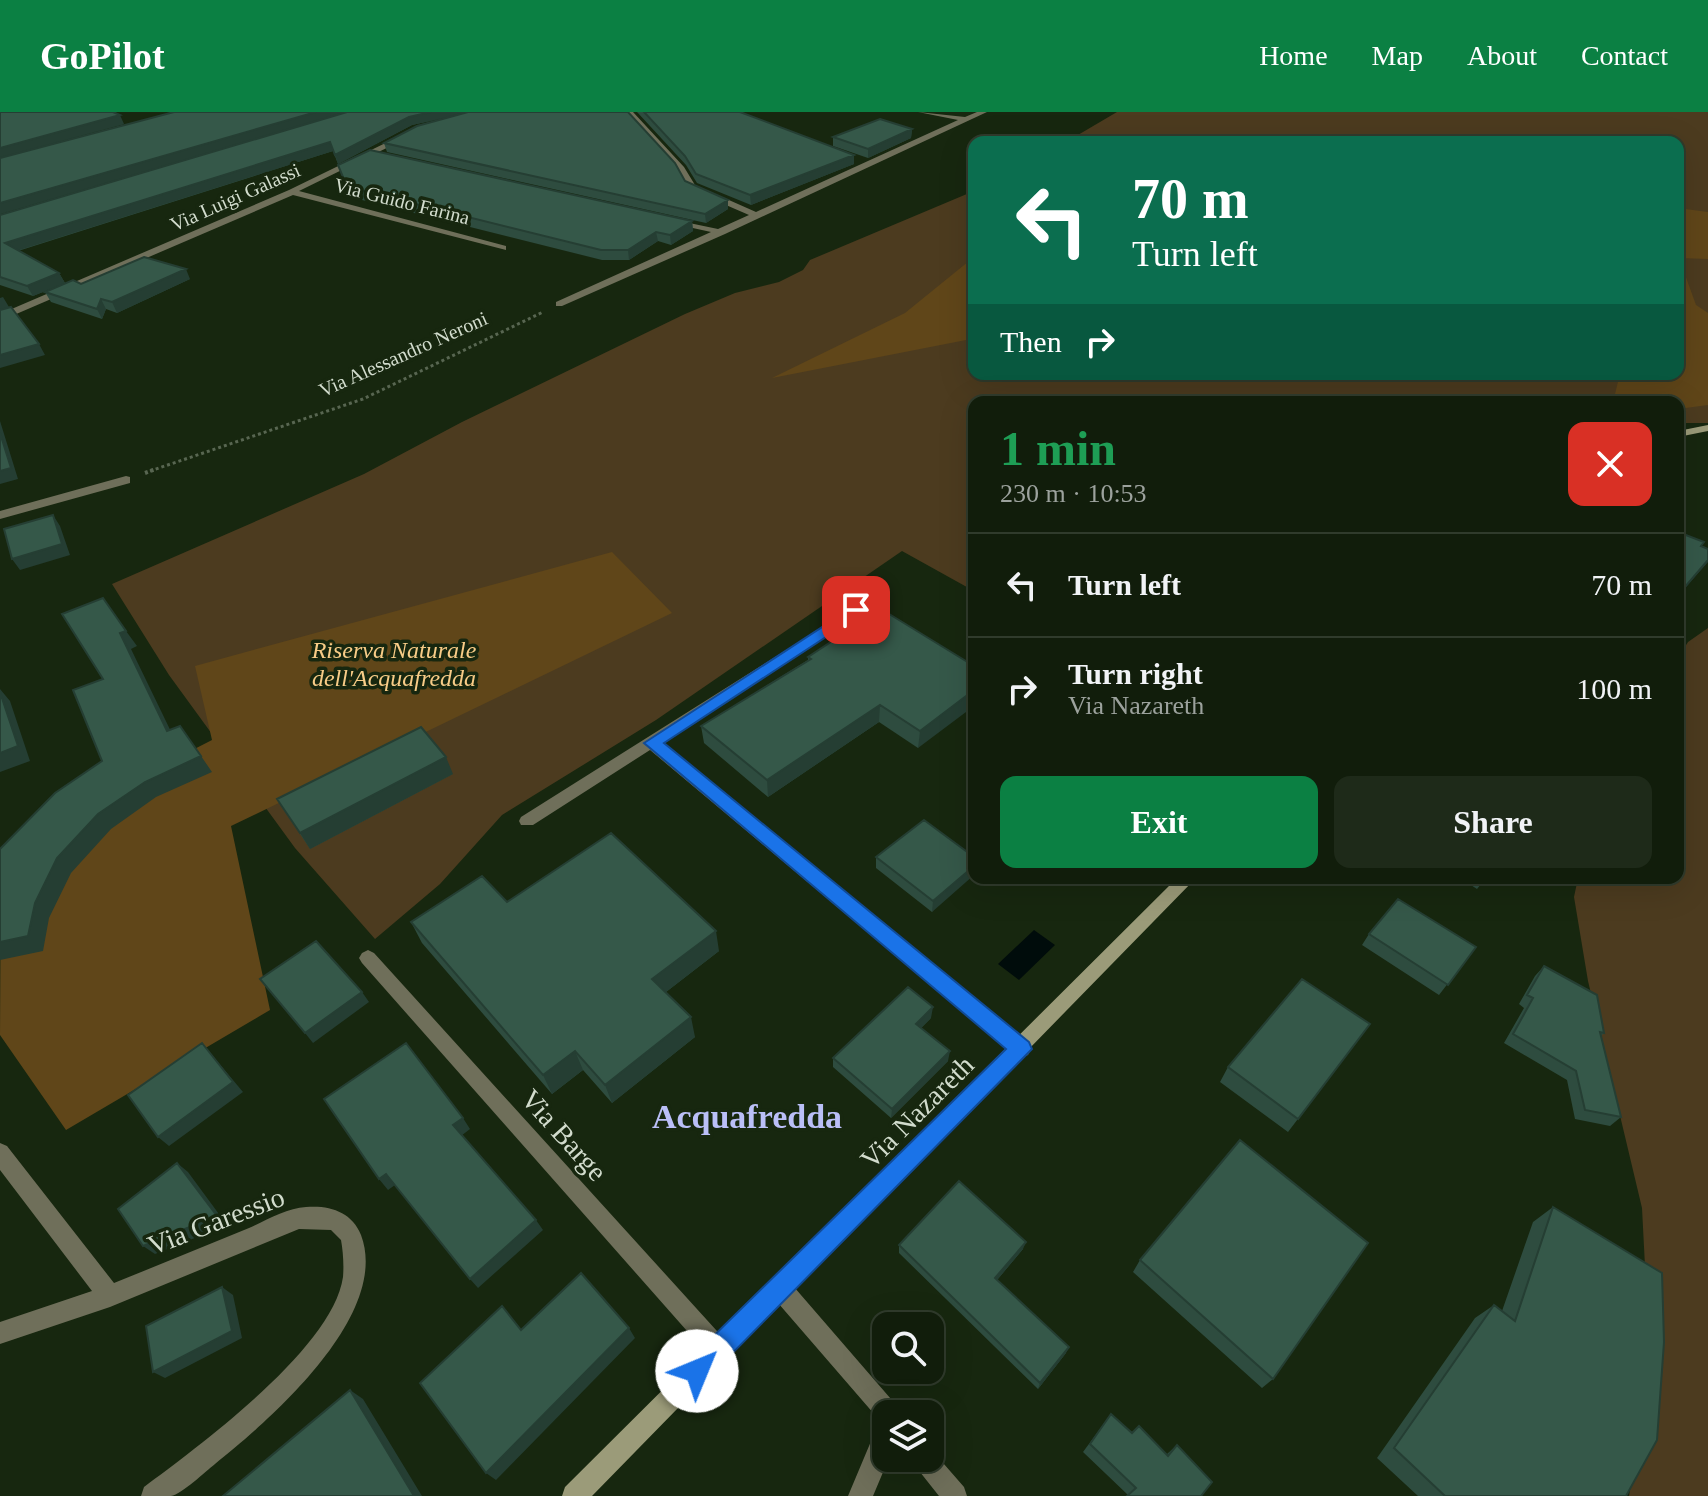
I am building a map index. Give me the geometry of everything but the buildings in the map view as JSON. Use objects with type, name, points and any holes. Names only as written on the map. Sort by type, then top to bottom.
[{"type":"street","points":[[629,112],[680,168],[692,187],[757,215]]},
{"type":"street","points":[[922,112],[968,120]]},
{"type":"street","points":[[559,304],[983,112]]},
{"type":"street","name":"Via Luigi Galassi","points":[[0,318],[292,192],[413,132]]},
{"type":"street","points":[[374,154],[389,157]]},
{"type":"street","points":[[858,160],[871,165]]},
{"type":"street","name":"Via Guido Farina","points":[[292,192],[503,248]]},
{"type":"street","points":[[661,219],[722,232]]},
{"type":"street","points":[[1684,433],[1708,428]]},
{"type":"street","points":[[0,515],[126,480]]},
{"type":"street","points":[[527,821],[856,610]]},
{"type":"street","points":[[652,743],[1021,1049]]},
{"type":"street","name":"Via Nazareth","points":[[574,1496],[1182,884]]},
{"type":"street","name":"Via Barge","points":[[368,958],[718,1349]]},
{"type":"street","points":[[0,1153],[110,1296]]},
{"type":"street","name":"Via Garessio","points":[[0,1333],[110,1296],[299,1218],[330,1217],[346,1227],[353,1240],[354,1283],[331,1331],[306,1361],[240,1425],[153,1496]]},
{"type":"street","points":[[780,1288],[877,1400]]},
{"type":"street","points":[[860,1496],[872,1468]]},
{"type":"street","points":[[936,1472],[955,1496]]},
{"type":"path","name":"Via Alessandro Neroni","points":[[126,480],[363,399],[559,304]]},
{"type":"green space","name":"Riserva Naturale dell'Acquafredda","points":[[1117,112],[1708,112],[1708,423],[1684,423],[1684,396],[968,396],[968,588],[902,551],[656,720],[502,815],[440,884],[375,939],[295,848],[169,675],[112,584],[364,474],[462,422],[685,314],[735,293],[779,282],[803,270],[810,260],[968,194],[968,380],[1684,380],[1684,136],[1076,136]]},
{"type":"green space","points":[[1684,209],[1708,212],[1708,259],[1684,258]]},
{"type":"green space","points":[[968,262],[968,340],[772,378],[905,313]]},
{"type":"green space","points":[[1684,272],[1696,305],[1708,313],[1708,405],[1684,408],[1684,396],[1614,396],[1618,380],[1684,380]]},
{"type":"green space","points":[[612,552],[672,613],[231,826],[270,1010],[66,1130],[0,1035],[1,848],[212,740],[195,666]]},
{"type":"green space","points":[[1708,628],[1708,1496],[1629,1496],[1650,1363],[1642,1208],[1588,981],[1574,897],[1577,884],[1684,884],[1684,648]]},
{"type":"shaded area","points":[[1034,930],[1055,945],[1019,980],[998,964]]},
{"type":"district","name":"Acquafredda","points":[[747,1116]]},
{"type":"route","points":[[697,1371],[1021,1049],[652,743],[856,610]]}]
